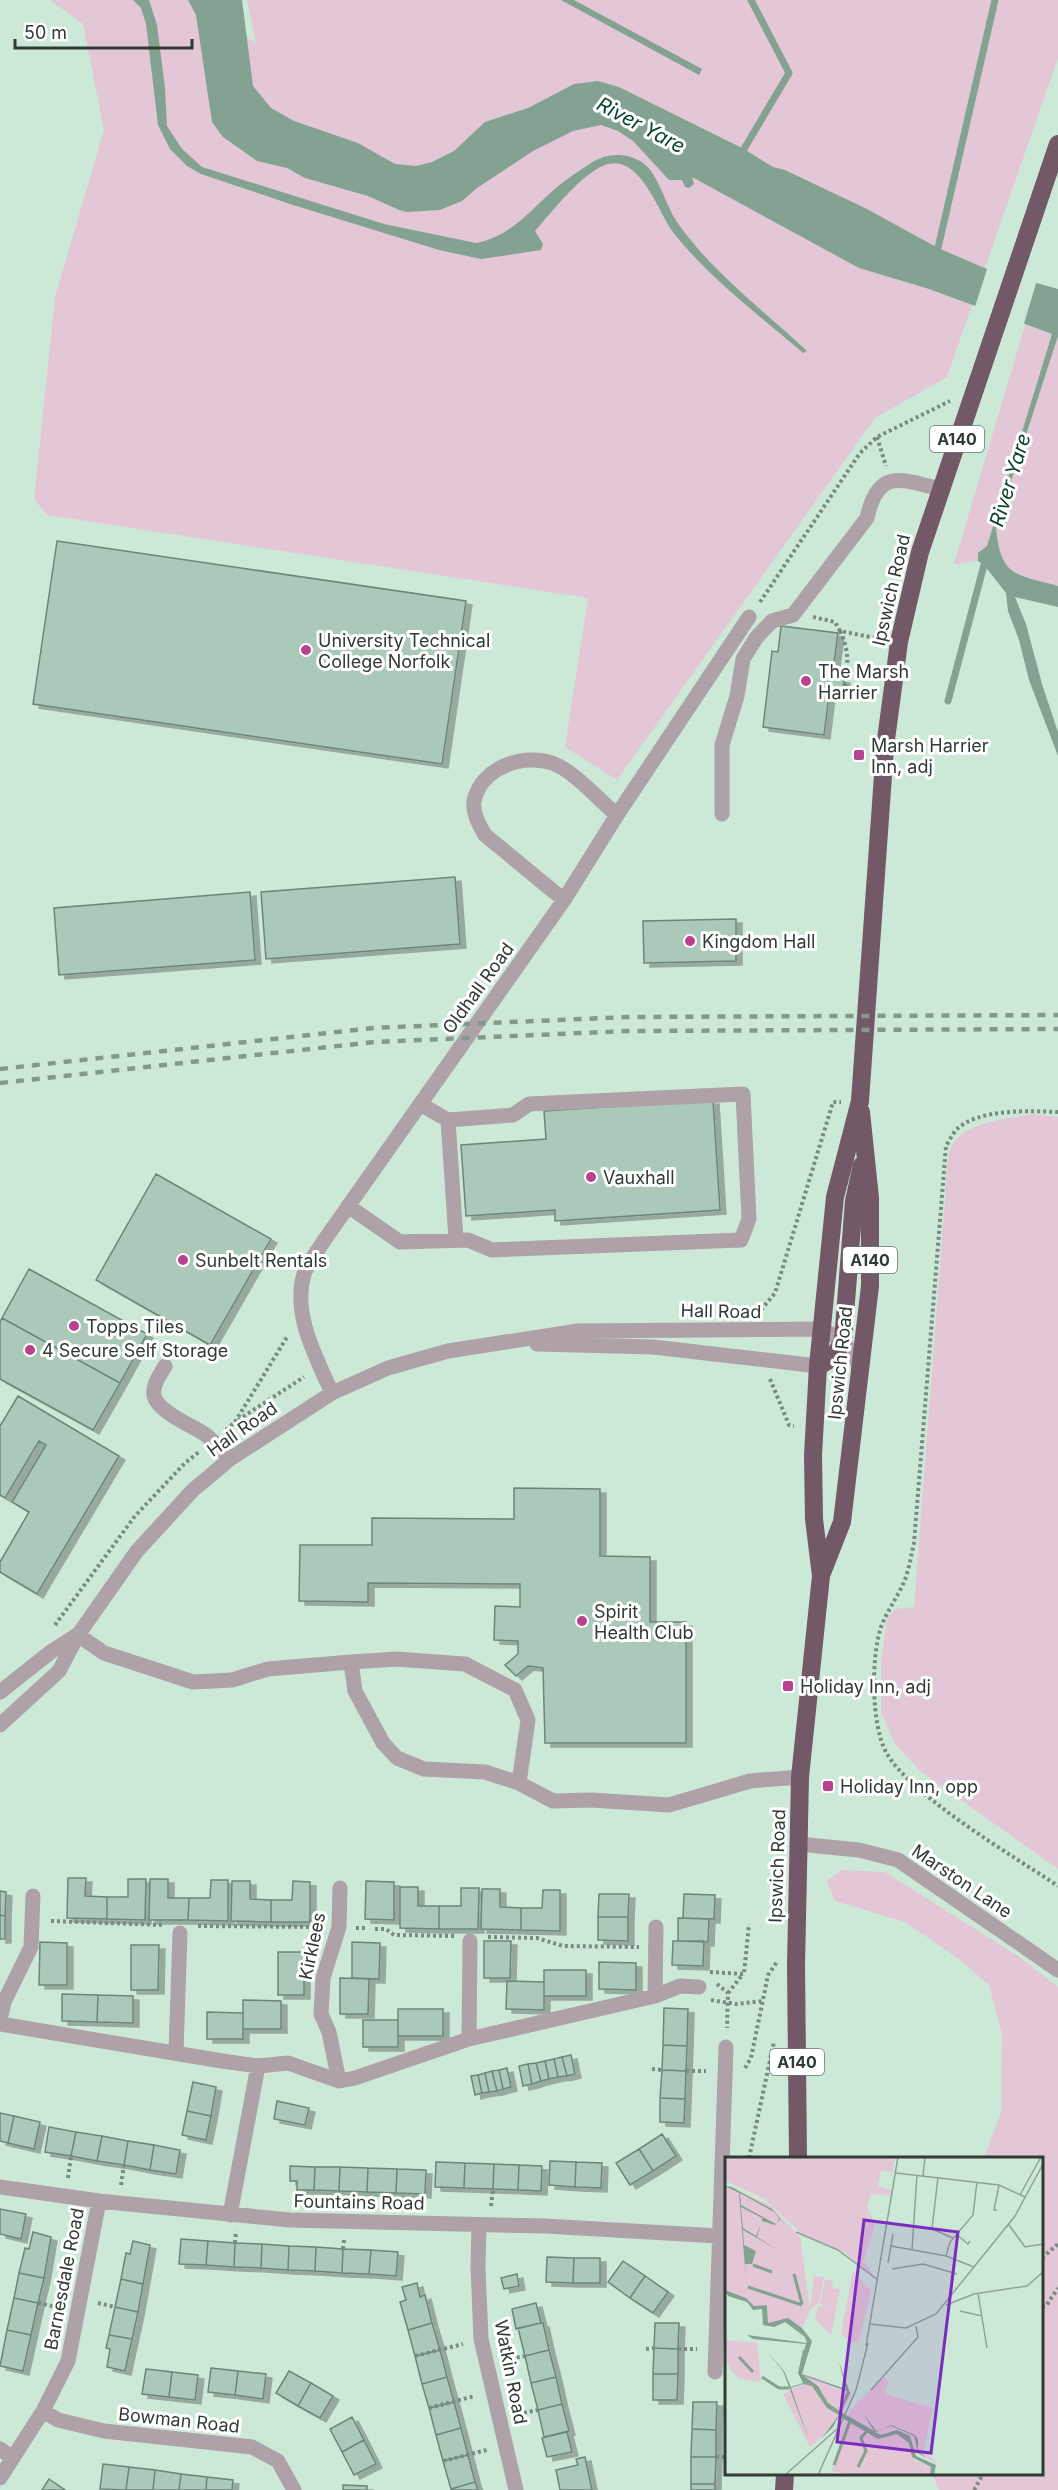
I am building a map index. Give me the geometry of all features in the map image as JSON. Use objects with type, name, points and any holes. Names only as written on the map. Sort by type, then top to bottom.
[{"type":"highway","name":"Ipswich Road","points":[[798,2157],[795,1965],[800,1777],[821,1576],[814,1519],[813,1466],[818,1366],[835,1197],[860,1101],[885,747],[899,642],[920,552],[1058,144]]},
{"type":"highway","name":"Ipswich Road","points":[[821,1576],[842,1522],[870,1286],[870,1198],[860,1101]]},
{"type":"highway","name":"Ipswich Road","points":[[818,1366],[826,1363],[837,1353],[843,1340],[854,1200],[865,1149]]},
{"type":"highway","points":[[784,2490],[785,2475]]},
{"type":"street","points":[[722,814],[722,745],[737,696],[743,659],[756,638],[772,621],[793,615],[867,518],[871,500],[878,488],[890,480],[913,482],[940,489]]},
{"type":"street","name":"Oldhall Road","points":[[332,1393],[312,1351],[302,1312],[300,1291],[305,1272],[348,1206],[564,900],[617,814],[749,617]]},
{"type":"street","points":[[564,900],[485,836],[477,822],[474,803],[480,786],[494,770],[513,762],[531,760],[552,763],[567,771],[617,814]]},
{"type":"street","points":[[348,1206],[400,1242],[468,1240],[492,1250],[741,1240],[749,1219],[743,1094],[529,1104],[513,1115],[448,1120],[420,1104]]},
{"type":"street","points":[[448,1120],[456,1240]]},
{"type":"street","name":"Hall Road","points":[[0,1725],[59,1671],[78,1635],[137,1551],[193,1490],[230,1459],[332,1393],[388,1368],[448,1351],[578,1331],[821,1329],[843,1340]]},
{"type":"street","points":[[843,1340],[853,1353],[861,1370]]},
{"type":"street","name":"Hall Road","points":[[490,1344],[654,1347],[818,1366]]},
{"type":"street","points":[[165,1365],[154,1384],[156,1401],[170,1414],[205,1434],[230,1459]]},
{"type":"street","points":[[78,1635],[104,1653],[193,1682],[232,1680],[268,1669],[396,1659],[465,1664],[515,1690],[528,1720],[519,1783]]},
{"type":"street","name":"Hall Road","points":[[0,1692],[52,1651],[78,1635]]},
{"type":"street","points":[[351,1662],[355,1691],[383,1743],[397,1758],[424,1769],[485,1772],[519,1783],[553,1801],[591,1800],[669,1805],[750,1781],[800,1777]]},
{"type":"street","name":"Marston Lane","points":[[798,1844],[844,1847],[898,1860],[1058,1970]]},
{"type":"street","name":"Kirklees","points":[[339,2081],[329,2032],[321,2014],[323,1977],[339,1927],[340,1888]]},
{"type":"street","points":[[33,1896],[31,1947],[4,2002],[0,2022],[258,2066],[288,2063],[339,2081],[355,2078],[469,2039],[655,1995],[680,1986],[699,1987]]},
{"type":"street","points":[[655,1995],[657,1927]]},
{"type":"street","points":[[176,2052],[180,1933]]},
{"type":"street","points":[[469,2039],[470,1938]]},
{"type":"street","points":[[716,2372],[726,2047]]},
{"type":"street","points":[[230,2215],[258,2066]]},
{"type":"street","name":"Fountains Road","points":[[0,2187],[99,2201],[290,2220],[479,2225],[719,2236]]},
{"type":"street","name":"Barnesdale Road","points":[[0,2478],[43,2411],[68,2361],[99,2201]]},
{"type":"street","name":"Watkin Road","points":[[479,2225],[478,2267],[482,2339],[516,2490]]},
{"type":"street","name":"Bowman Road","points":[[43,2411],[58,2420],[104,2432],[252,2447],[278,2461],[294,2490]]},
{"type":"street","points":[[0,2449],[13,2458]]},
{"type":"path","points":[[749,617],[860,453],[877,437],[974,389]]},
{"type":"path","points":[[877,437],[890,480]]},
{"type":"path","points":[[797,609],[808,615],[836,622],[846,643],[849,662],[846,684],[843,684]]},
{"type":"path","points":[[840,630],[870,638]]},
{"type":"path","points":[[751,1313],[761,1310],[774,1293],[833,1102],[860,1101]]},
{"type":"path","points":[[1058,1112],[1022,1110],[978,1118],[957,1130],[946,1146],[914,1543],[905,1581],[881,1627],[873,1670],[876,1714],[886,1752],[912,1784],[1058,1886]]},
{"type":"path","points":[[235,1422],[320,1367]]},
{"type":"path","points":[[726,2047],[728,1993],[744,1974],[749,1923]]},
{"type":"path","points":[[375,1929],[386,1929],[394,1935],[537,1938],[563,1946],[639,1947],[656,1944]]},
{"type":"path","points":[[726,2071],[742,2072],[752,2058],[768,1975],[772,1966],[780,1959]]},
{"type":"path","points":[[728,1993],[704,1972],[744,1974]]},
{"type":"path","points":[[728,2002],[749,2004],[763,2001]]},
{"type":"path","points":[[749,2157],[775,2034]]},
{"type":"path","points":[[652,2070],[662,2070]]},
{"type":"path","points":[[1043,2256],[1057,2246]]},
{"type":"path","points":[[1043,2307],[1047,2306],[1058,2288]]},
{"type":"path","points":[[415,2356],[482,2339]]},
{"type":"path","points":[[646,2349],[654,2348]]},
{"type":"path","points":[[429,2408],[493,2391]]},
{"type":"path","points":[[443,2461],[506,2445]]},
{"type":"path","points":[[716,2457],[725,2457]]},
{"type":"path","points":[[974,2490],[982,2475]]},
{"type":"shaded area","points":[[50,0],[198,0],[256,44],[247,0],[1058,0],[1058,58],[947,377],[875,418],[617,780],[565,747],[588,598],[47,515],[34,499],[55,297],[104,130],[83,24]]},
{"type":"shaded area","points":[[1025,325],[1053,334],[987,546],[979,553],[978,561],[954,564]]},
{"type":"shaded area","points":[[1058,336],[1058,586],[1021,576],[1013,571],[1002,556],[996,528]]},
{"type":"shaded area","points":[[1034,1114],[1058,1117],[1058,1869],[920,1771],[895,1744],[881,1712],[881,1660],[887,1618],[895,1609],[914,1607],[949,1153],[956,1139],[975,1127]]},
{"type":"shaded area","points":[[841,1870],[885,1872],[1018,1956],[1058,1987],[1058,2490],[939,2490],[932,2475],[1043,2475],[1043,2157],[984,2157],[1001,2112],[1002,2034],[989,1985],[960,1960],[905,1922],[835,1901],[827,1881]]},
{"type":"water","points":[[133,0],[149,0],[157,25],[167,126],[182,149],[202,167],[384,224],[476,243],[511,228],[557,187],[591,163],[604,157],[617,155],[637,159],[653,174],[677,222],[705,257],[738,290],[807,351],[803,353],[702,265],[673,232],[639,177],[630,168],[620,164],[608,164],[598,168],[578,183],[559,203],[535,231],[543,244],[541,250],[481,259],[439,250],[201,174],[187,166],[170,149],[158,125],[146,24],[141,8]]},
{"type":"water","name":"River Yare","points":[[188,0],[242,0],[253,86],[271,108],[294,121],[358,143],[395,164],[416,166],[432,162],[454,151],[485,122],[528,108],[574,84],[598,81],[619,87],[744,149],[773,167],[785,170],[867,209],[938,248],[987,269],[1058,289],[1058,336],[996,528],[1002,556],[1013,571],[1021,576],[1058,586],[1058,607],[1015,597],[1026,624],[1058,732],[1058,756],[1029,680],[1019,640],[1008,611],[1006,593],[984,565],[978,561],[978,553],[987,546],[1052,334],[926,288],[859,268],[692,177],[694,184],[689,188],[685,187],[682,180],[669,180],[633,141],[618,131],[601,125],[573,131],[533,151],[477,188],[462,201],[440,210],[407,212],[399,210],[368,196],[305,178],[287,168],[257,161],[223,137],[212,122],[196,15]]},
{"type":"water","points":[[561,0],[574,0],[702,69],[699,75]]},
{"type":"pier","points":[[988,266],[1037,280],[1023,327],[974,310]]},
{"type":"building","points":[[57,541],[466,601],[442,764],[33,704]]},
{"type":"building","name":"The Marsh Harrier","points":[[781,626],[838,633],[832,677],[844,679],[843,689],[830,687],[824,735],[763,727],[772,651],[778,652]]},
{"type":"building","points":[[455,877],[460,944],[266,959],[261,892]]},
{"type":"building","points":[[250,892],[255,960],[59,975],[54,908]]},
{"type":"building","name":"Kingdom Hall","points":[[736,919],[736,961],[644,963],[643,921]]},
{"type":"building","name":"Vauxhall","points":[[713,1100],[720,1210],[555,1221],[555,1210],[466,1216],[461,1145],[546,1139],[544,1111]]},
{"type":"building","name":"Sunbelt Rentals","points":[[156,1174],[271,1239],[210,1345],[96,1280]]},
{"type":"building","name":"Topps Tiles","points":[[29,1269],[147,1334],[120,1383],[2,1318]]},
{"type":"building","name":"4 Secure Self Storage","points":[[2,1318],[120,1383],[93,1430],[0,1379],[0,1322]]},
{"type":"building","points":[[18,1396],[119,1456],[37,1594],[0,1572],[0,1562],[29,1512],[12,1502],[46,1445],[39,1441],[5,1498],[0,1495],[0,1426]]},
{"type":"building","points":[[514,1488],[600,1489],[600,1556],[650,1557],[650,1622],[686,1622],[686,1743],[545,1743],[543,1668],[528,1666],[516,1676],[505,1665],[518,1654],[518,1641],[494,1640],[495,1606],[520,1607],[520,1584],[368,1583],[368,1602],[299,1601],[300,1545],[372,1545],[372,1518],[514,1519]]},
{"type":"building","points":[[68,1878],[86,1878],[85,1896],[107,1897],[107,1919],[67,1918]]},
{"type":"building","points":[[128,1879],[146,1879],[145,1920],[107,1919],[107,1897],[128,1897]]},
{"type":"building","points":[[150,1879],[168,1879],[168,1898],[189,1898],[188,1920],[149,1920]]},
{"type":"building","points":[[211,1880],[228,1880],[228,1921],[188,1920],[189,1898],[210,1898]]},
{"type":"building","points":[[232,1881],[250,1881],[250,1899],[271,1900],[271,1922],[231,1921]]},
{"type":"building","points":[[293,1881],[310,1882],[310,1922],[271,1922],[271,1900],[292,1900]]},
{"type":"building","points":[[366,1881],[394,1882],[394,1920],[365,1919]]},
{"type":"building","points":[[400,1887],[418,1887],[418,1906],[439,1906],[439,1929],[400,1928]]},
{"type":"building","points":[[461,1888],[479,1888],[478,1929],[439,1929],[439,1906],[461,1906]]},
{"type":"building","points":[[482,1889],[500,1889],[500,1907],[521,1908],[521,1930],[481,1929]]},
{"type":"building","points":[[543,1890],[560,1890],[560,1931],[521,1930],[521,1908],[542,1908]]},
{"type":"building","points":[[0,1891],[6,1892],[5,1916],[0,1915]]},
{"type":"building","points":[[599,1894],[629,1894],[628,1917],[598,1917]]},
{"type":"building","points":[[684,1894],[715,1895],[714,1919],[683,1918]]},
{"type":"building","points":[[0,1915],[5,1916],[5,1939],[0,1939]]},
{"type":"building","points":[[598,1917],[628,1917],[628,1941],[598,1940]]},
{"type":"building","points":[[678,1918],[709,1919],[708,1942],[678,1941]]},
{"type":"building","points":[[484,1941],[511,1941],[510,1978],[484,1978]]},
{"type":"building","points":[[673,1941],[704,1941],[703,1966],[672,1965]]},
{"type":"building","points":[[40,1942],[67,1943],[67,1985],[39,1985]]},
{"type":"building","points":[[352,1942],[380,1943],[379,1979],[352,1978]]},
{"type":"building","points":[[131,1945],[159,1945],[158,1990],[131,1990]]},
{"type":"building","points":[[278,1952],[304,1952],[304,1995],[278,1995]]},
{"type":"building","points":[[599,1962],[636,1963],[636,1990],[599,1989]]},
{"type":"building","points":[[544,1970],[586,1970],[586,1996],[544,1996]]},
{"type":"building","points":[[340,1978],[369,1979],[368,2014],[340,2014]]},
{"type":"building","points":[[507,1981],[544,1982],[544,2010],[506,2009]]},
{"type":"building","points":[[62,1994],[98,1995],[97,2022],[62,2021]]},
{"type":"building","points":[[98,1995],[133,1996],[133,2023],[97,2022]]},
{"type":"building","points":[[243,2000],[281,2001],[281,2029],[243,2029]]},
{"type":"building","points":[[664,2008],[688,2009],[687,2046],[663,2045]]},
{"type":"building","points":[[398,2009],[443,2009],[443,2036],[398,2036]]},
{"type":"building","points":[[207,2012],[243,2013],[243,2039],[207,2039]]},
{"type":"building","points":[[363,2020],[398,2020],[398,2047],[363,2047]]},
{"type":"building","points":[[663,2045],[687,2046],[686,2071],[662,2070]]},
{"type":"building","points":[[571,2055],[575,2074],[567,2076],[562,2057]]},
{"type":"building","points":[[562,2057],[567,2076],[558,2077],[554,2059]]},
{"type":"building","points":[[554,2059],[558,2077],[549,2079],[545,2061]]},
{"type":"building","points":[[545,2061],[549,2079],[541,2081],[536,2063]]},
{"type":"building","points":[[536,2063],[541,2081],[532,2084],[528,2064]]},
{"type":"building","points":[[528,2064],[532,2084],[523,2086],[519,2066]]},
{"type":"building","points":[[507,2068],[511,2087],[503,2089],[499,2070]]},
{"type":"building","points":[[499,2070],[503,2089],[497,2091],[492,2071]]},
{"type":"building","points":[[662,2070],[686,2071],[685,2099],[660,2098]]},
{"type":"building","points":[[492,2071],[497,2091],[489,2092],[485,2073]]},
{"type":"building","points":[[485,2073],[489,2092],[482,2093],[478,2075]]},
{"type":"building","points":[[478,2075],[482,2093],[475,2095],[471,2076]]},
{"type":"building","points":[[193,2082],[216,2087],[211,2116],[187,2111]]},
{"type":"building","points":[[660,2098],[685,2099],[684,2123],[660,2122]]},
{"type":"building","points":[[277,2101],[309,2108],[305,2125],[274,2119]]},
{"type":"building","points":[[187,2111],[211,2116],[206,2140],[182,2135]]},
{"type":"building","points":[[0,2113],[14,2116],[8,2143],[0,2141]]},
{"type":"building","points":[[14,2116],[40,2122],[34,2149],[8,2143]]},
{"type":"building","points":[[49,2127],[76,2132],[71,2156],[45,2152]]},
{"type":"building","points":[[76,2132],[102,2136],[97,2161],[71,2156]]},
{"type":"building","points":[[662,2134],[676,2156],[653,2171],[639,2149]]},
{"type":"building","points":[[102,2136],[128,2141],[124,2165],[97,2161]]},
{"type":"building","points":[[128,2141],[154,2145],[150,2170],[124,2165]]},
{"type":"building","points":[[154,2145],[180,2150],[176,2174],[150,2170]]},
{"type":"building","points":[[639,2149],[653,2171],[630,2185],[616,2163]]},
{"type":"building","points":[[550,2161],[576,2162],[575,2187],[549,2185]]},
{"type":"building","points":[[436,2162],[465,2163],[464,2188],[435,2187]]},
{"type":"building","points":[[576,2162],[602,2163],[601,2188],[575,2187]]},
{"type":"building","points":[[465,2163],[494,2164],[493,2189],[464,2188]]},
{"type":"building","points":[[494,2164],[519,2165],[518,2190],[493,2189]]},
{"type":"building","points":[[519,2165],[542,2166],[541,2191],[518,2190]]},
{"type":"building","points":[[290,2166],[315,2167],[314,2190],[297,2190],[297,2181],[290,2181]]},
{"type":"building","points":[[315,2167],[340,2167],[339,2191],[314,2190]]},
{"type":"building","points":[[340,2167],[368,2168],[367,2192],[339,2191]]},
{"type":"building","points":[[368,2168],[397,2169],[396,2193],[367,2192]]},
{"type":"building","points":[[397,2169],[426,2170],[425,2194],[396,2193]]},
{"type":"building","points":[[0,2209],[26,2214],[21,2239],[0,2234]]},
{"type":"building","points":[[33,2232],[51,2237],[44,2278],[19,2273],[25,2248],[29,2249]]},
{"type":"building","points":[[181,2239],[208,2241],[206,2265],[179,2264]]},
{"type":"building","points":[[133,2241],[150,2245],[143,2284],[121,2279],[126,2253],[130,2254]]},
{"type":"building","points":[[208,2241],[235,2243],[234,2267],[206,2265]]},
{"type":"building","points":[[235,2243],[262,2244],[261,2268],[234,2267]]},
{"type":"building","points":[[262,2244],[289,2246],[288,2270],[261,2268]]},
{"type":"building","points":[[289,2246],[316,2247],[315,2271],[288,2270]]},
{"type":"building","points":[[316,2247],[343,2249],[342,2273],[315,2271]]},
{"type":"building","points":[[343,2249],[371,2250],[369,2274],[342,2273]]},
{"type":"building","points":[[371,2250],[398,2252],[396,2276],[369,2274]]},
{"type":"building","points":[[547,2257],[574,2258],[573,2283],[546,2282]]},
{"type":"building","points":[[574,2258],[600,2258],[600,2283],[573,2283]]},
{"type":"building","points":[[623,2261],[645,2276],[630,2298],[608,2282]]},
{"type":"building","points":[[19,2273],[44,2278],[38,2303],[14,2298]]},
{"type":"building","points":[[517,2274],[519,2286],[504,2289],[501,2278]]},
{"type":"building","points":[[645,2276],[668,2292],[653,2313],[630,2298]]},
{"type":"building","points":[[121,2279],[143,2284],[138,2312],[115,2307]]},
{"type":"building","points":[[417,2283],[420,2297],[425,2295],[432,2323],[408,2330],[400,2302],[406,2300],[402,2287]]},
{"type":"building","points":[[14,2298],[38,2303],[31,2335],[7,2330]]},
{"type":"building","points":[[536,2303],[541,2323],[516,2329],[512,2309]]},
{"type":"building","points":[[115,2307],[138,2312],[132,2339],[109,2335]]},
{"type":"building","points":[[432,2323],[440,2350],[415,2356],[408,2330]]},
{"type":"building","points":[[543,2323],[549,2350],[525,2356],[518,2328]]},
{"type":"building","points":[[655,2323],[679,2323],[678,2349],[654,2348]]},
{"type":"building","points":[[7,2330],[31,2335],[23,2371],[0,2366]]},
{"type":"building","points":[[109,2335],[132,2339],[125,2371],[107,2367],[110,2349],[106,2348]]},
{"type":"building","points":[[654,2348],[678,2349],[678,2374],[653,2374]]},
{"type":"building","points":[[440,2350],[447,2377],[422,2384],[415,2356]]},
{"type":"building","points":[[549,2350],[556,2377],[531,2383],[525,2356]]},
{"type":"building","points":[[211,2368],[238,2371],[235,2395],[208,2392]]},
{"type":"building","points":[[146,2369],[172,2372],[169,2397],[142,2394]]},
{"type":"building","points":[[238,2371],[266,2374],[263,2399],[235,2395]]},
{"type":"building","points":[[289,2371],[311,2383],[298,2406],[276,2393]]},
{"type":"building","points":[[172,2372],[198,2375],[195,2400],[169,2397]]},
{"type":"building","points":[[653,2374],[678,2374],[677,2400],[653,2400]]},
{"type":"building","points":[[447,2377],[454,2402],[429,2408],[422,2384]]},
{"type":"building","points":[[556,2377],[562,2404],[538,2410],[531,2383]]},
{"type":"building","points":[[311,2383],[333,2396],[320,2418],[298,2406]]},
{"type":"building","points":[[454,2402],[461,2428],[436,2435],[429,2408]]},
{"type":"building","points":[[693,2402],[717,2402],[716,2430],[692,2429]]},
{"type":"building","points":[[562,2404],[569,2431],[544,2437],[538,2410]]},
{"type":"building","points":[[352,2417],[364,2440],[342,2452],[330,2429]]},
{"type":"building","points":[[461,2428],[468,2455],[443,2461],[436,2435]]},
{"type":"building","points":[[692,2429],[716,2430],[716,2457],[691,2457]]},
{"type":"building","points":[[567,2432],[572,2452],[547,2457],[542,2438]]},
{"type":"building","points":[[364,2440],[376,2464],[354,2475],[342,2452]]},
{"type":"building","points":[[468,2455],[475,2482],[451,2489],[443,2461]]},
{"type":"building","points":[[585,2457],[592,2490],[560,2490],[556,2470],[578,2465],[576,2459]]},
{"type":"building","points":[[691,2457],[716,2457],[715,2484],[691,2484]]},
{"type":"building","points":[[103,2464],[129,2467],[126,2490],[100,2489]]},
{"type":"building","points":[[129,2467],[155,2470],[153,2490],[126,2490]]},
{"type":"building","points":[[155,2470],[181,2474],[179,2490],[153,2490]]},
{"type":"building","points":[[181,2474],[207,2477],[206,2490],[179,2490]]},
{"type":"building","points":[[207,2477],[233,2480],[232,2490],[206,2490]]},
{"type":"building","points":[[49,2479],[65,2490],[42,2490]]},
{"type":"building","points":[[475,2482],[478,2490],[451,2490],[451,2489]]},
{"type":"building","points":[[691,2484],[715,2484],[715,2490],[691,2490]]},
{"type":"building","points":[[343,2485],[367,2486],[367,2490],[343,2490]]},
{"type":"waterway","points":[[744,149],[789,73],[751,0]]},
{"type":"waterway","points":[[938,248],[995,0]]},
{"type":"waterway","points":[[948,701],[984,565]]},
{"type":"railway","points":[[0,1069],[373,1028],[628,1017],[1058,1015]]},
{"type":"railway","points":[[0,1083],[374,1042],[628,1031],[1058,1029]]},
{"type":"place","name":"University Technical College Norfolk","points":[[306,650]]},
{"type":"place","name":"The Marsh Harrier","points":[[806,681]]},
{"type":"place","name":"Marsh Harrier Inn, adj","points":[[859,755]]},
{"type":"place","name":"Kingdom Hall","points":[[690,941]]},
{"type":"place","name":"Vauxhall","points":[[591,1177]]},
{"type":"place","name":"Sunbelt Rentals","points":[[183,1260]]},
{"type":"place","name":"Topps Tiles","points":[[74,1326]]},
{"type":"place","name":"4 Secure Self Storage","points":[[30,1350]]},
{"type":"place","name":"Spirit Health Club","points":[[582,1621]]},
{"type":"place","name":"Holiday Inn, adj","points":[[788,1686]]},
{"type":"place","name":"Holiday Inn, opp","points":[[828,1786]]}]
